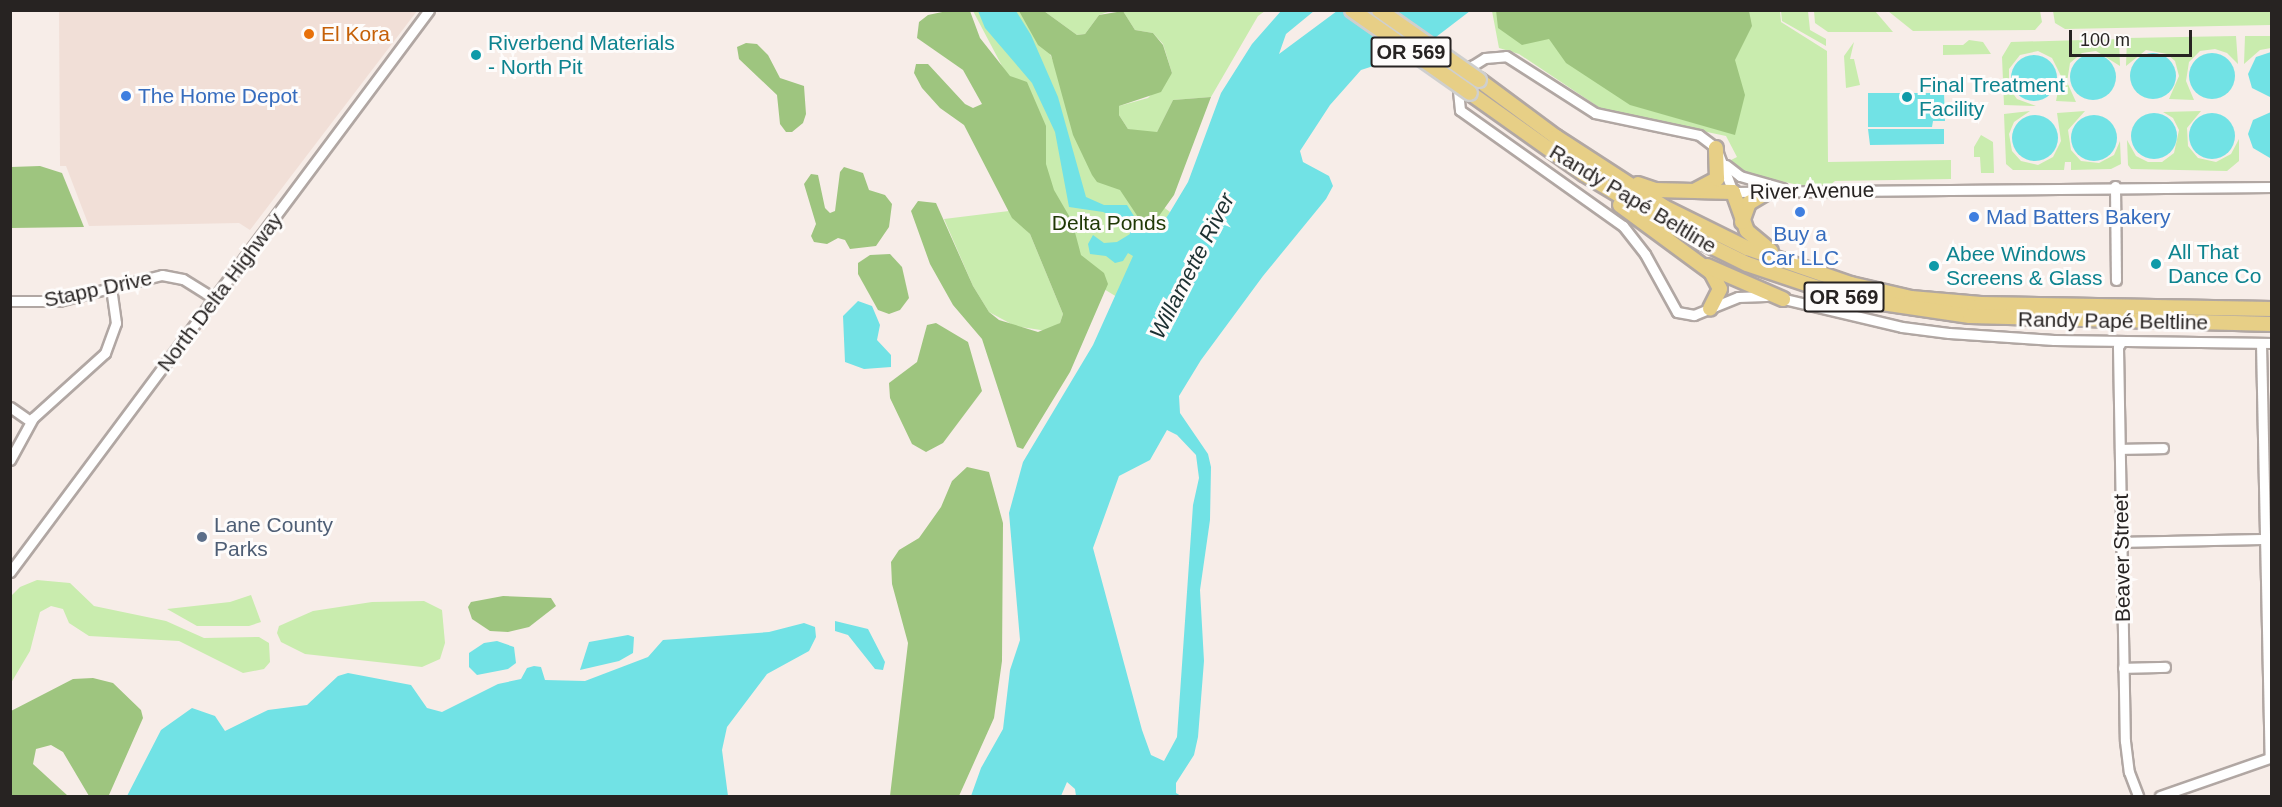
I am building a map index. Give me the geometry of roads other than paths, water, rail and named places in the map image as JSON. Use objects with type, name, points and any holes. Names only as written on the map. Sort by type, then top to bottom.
[{"type":"highway","name":"Randy Papé Beltline","points":[[1352,10],[1584,174],[1674,228],[1748,264],[1848,298],[1970,316],[2271,324]]},
{"type":"highway","name":"Randy Papé Beltline","points":[[1379,10],[1516,107],[1664,207],[1747,248],[1805,269],[1911,298],[1946,301],[2271,309]]},
{"type":"highway","points":[[1516,107],[1646,187],[1691,192],[1733,192],[1742,222],[1760,244],[1805,269]]},
{"type":"highway","points":[[1691,192],[1717,179],[1716,148]]},
{"type":"highway","points":[[1584,174],[1695,260],[1720,284],[1720,294],[1710,309]]},
{"type":"highway","points":[[1742,222],[1749,203],[1767,192]]},
{"type":"highway","points":[[1695,260],[1782,299]]},
{"type":"street","name":"North Delta Highway","points":[[10,572],[429,10]]},
{"type":"street","points":[[1716,148],[1694,133],[1595,113],[1506,56],[1478,61],[1458,91],[1458,105],[1468,117],[1623,226],[1645,254],[1677,312],[1694,315],[1743,295],[1782,299],[1925,330],[2037,340],[2271,343]]},
{"type":"street","name":"River Avenue","points":[[1716,148],[1724,163],[1733,192],[2271,186]]},
{"type":"street","points":[[1724,163],[1740,176],[1796,191]]},
{"type":"street","points":[[2115,186],[2116,280]]},
{"type":"street","name":"Stapp Drive","points":[[10,301],[59,301],[151,276],[171,276],[215,299]]},
{"type":"street","points":[[10,460],[30,422],[105,353],[116,322],[111,286]]},
{"type":"street","name":"Beaver Street","points":[[2122,341],[2118,347],[2123,668],[2127,759],[2138,796]]},
{"type":"street","points":[[2160,796],[2271,758],[2268,539],[2261,343]]},
{"type":"street","points":[[10,407],[30,422]]},
{"type":"street","points":[[2120,448],[2163,448]]},
{"type":"street","points":[[2121,542],[2268,539]]},
{"type":"street","points":[[2123,668],[2165,667]]},
{"type":"water","name":"Willamette River","points":[[978,11],[1016,11],[1031,35],[1058,97],[1086,197],[1104,205],[1127,205],[1139,224],[1160,227],[1188,182],[1221,93],[1252,44],[1281,11],[1314,11],[1286,34],[1279,54],[1337,11],[1470,11],[1436,37],[1398,58],[1361,70],[1330,105],[1300,151],[1303,162],[1329,176],[1333,186],[1326,199],[1263,276],[1201,360],[1179,396],[1180,413],[1208,454],[1211,467],[1210,520],[1200,590],[1204,661],[1198,737],[1194,755],[1176,783],[1176,793],[1181,796],[1076,796],[1075,789],[1067,782],[1061,796],[971,796],[981,768],[1003,729],[1010,670],[1020,640],[1009,513],[1023,462],[1093,345],[1133,256],[1128,253],[1123,261],[1115,263],[1106,256],[1090,254],[1088,244],[1093,235],[1104,243],[1117,242],[1130,234],[1129,223],[1103,212],[1069,207],[1055,132],[1032,83],[985,28]],"holes":[[[1167,430],[1177,435],[1196,455],[1199,478],[1193,505],[1177,737],[1164,761],[1151,755],[1142,730],[1093,548],[1119,476],[1150,460]]]},
{"type":"water","points":[[2271,52],[2272,97],[2270,97],[2252,88],[2248,74],[2256,57]]},
{"type":"water","points":[[2153,53],[2169,60],[2176,76],[2169,92],[2153,99],[2137,92],[2130,76],[2137,60]]},
{"type":"water","points":[[2212,53],[2228,60],[2235,76],[2228,92],[2212,99],[2196,92],[2189,76],[2196,60]]},
{"type":"water","points":[[2093,54],[2109,61],[2116,77],[2109,93],[2093,100],[2077,93],[2070,77],[2077,61]]},
{"type":"water","points":[[2034,55],[2050,62],[2057,78],[2050,94],[2034,101],[2018,94],[2011,78],[2018,62]]},
{"type":"water","points":[[1868,93],[1944,93],[1945,121],[1933,121],[1932,127],[1868,127]]},
{"type":"water","points":[[2271,112],[2272,157],[2270,158],[2253,148],[2248,134],[2253,120]]},
{"type":"water","points":[[2154,113],[2170,120],[2177,136],[2170,152],[2154,159],[2138,152],[2131,136],[2138,120]]},
{"type":"water","points":[[2212,113],[2228,120],[2235,136],[2228,152],[2212,159],[2196,152],[2189,136],[2196,120]]},
{"type":"water","points":[[2035,115],[2051,122],[2058,138],[2051,154],[2035,161],[2019,154],[2012,138],[2019,122]]},
{"type":"water","points":[[2094,115],[2110,122],[2117,138],[2110,154],[2094,161],[2078,154],[2071,138],[2078,122]]},
{"type":"water","points":[[1868,129],[1944,129],[1944,144],[1870,145]]},
{"type":"water","points":[[858,301],[872,306],[880,325],[877,340],[891,355],[891,367],[864,369],[845,362],[843,316]]},
{"type":"water","points":[[835,621],[868,629],[885,662],[883,670],[875,669],[848,635],[835,631]]},
{"type":"water","points":[[804,623],[815,627],[816,637],[809,651],[767,674],[727,727],[722,750],[728,796],[127,796],[161,730],[192,708],[215,716],[225,731],[268,710],[307,705],[338,676],[348,673],[411,685],[427,708],[442,712],[498,684],[521,679],[527,668],[534,666],[541,667],[545,680],[585,681],[648,657],[663,640],[769,632]]},
{"type":"water","points":[[628,635],[634,637],[633,653],[619,661],[580,670],[589,642]]},
{"type":"water","points":[[497,641],[514,647],[516,663],[508,669],[477,675],[469,667],[469,653],[484,643]]},
{"type":"place","name":"El Kora","points":[[309,34]]},
{"type":"place","name":"Riverbend Materials - North Pit","points":[[476,55]]},
{"type":"place","name":"The Home Depot","points":[[126,96]]},
{"type":"place","name":"Final Treatment Facility","points":[[1907,97]]},
{"type":"place","name":"Buy a Car LLC","points":[[1800,212]]},
{"type":"place","name":"Mad Batters Bakery","points":[[1974,217]]},
{"type":"place","name":"All That Dance Co","points":[[2156,264]]},
{"type":"place","name":"Abee Windows Screens & Glass","points":[[1934,266]]},
{"type":"place","name":"Lane County Parks","points":[[202,537]]},
{"type":"park label","name":"Delta Ponds","points":[[1109,223]]}]
